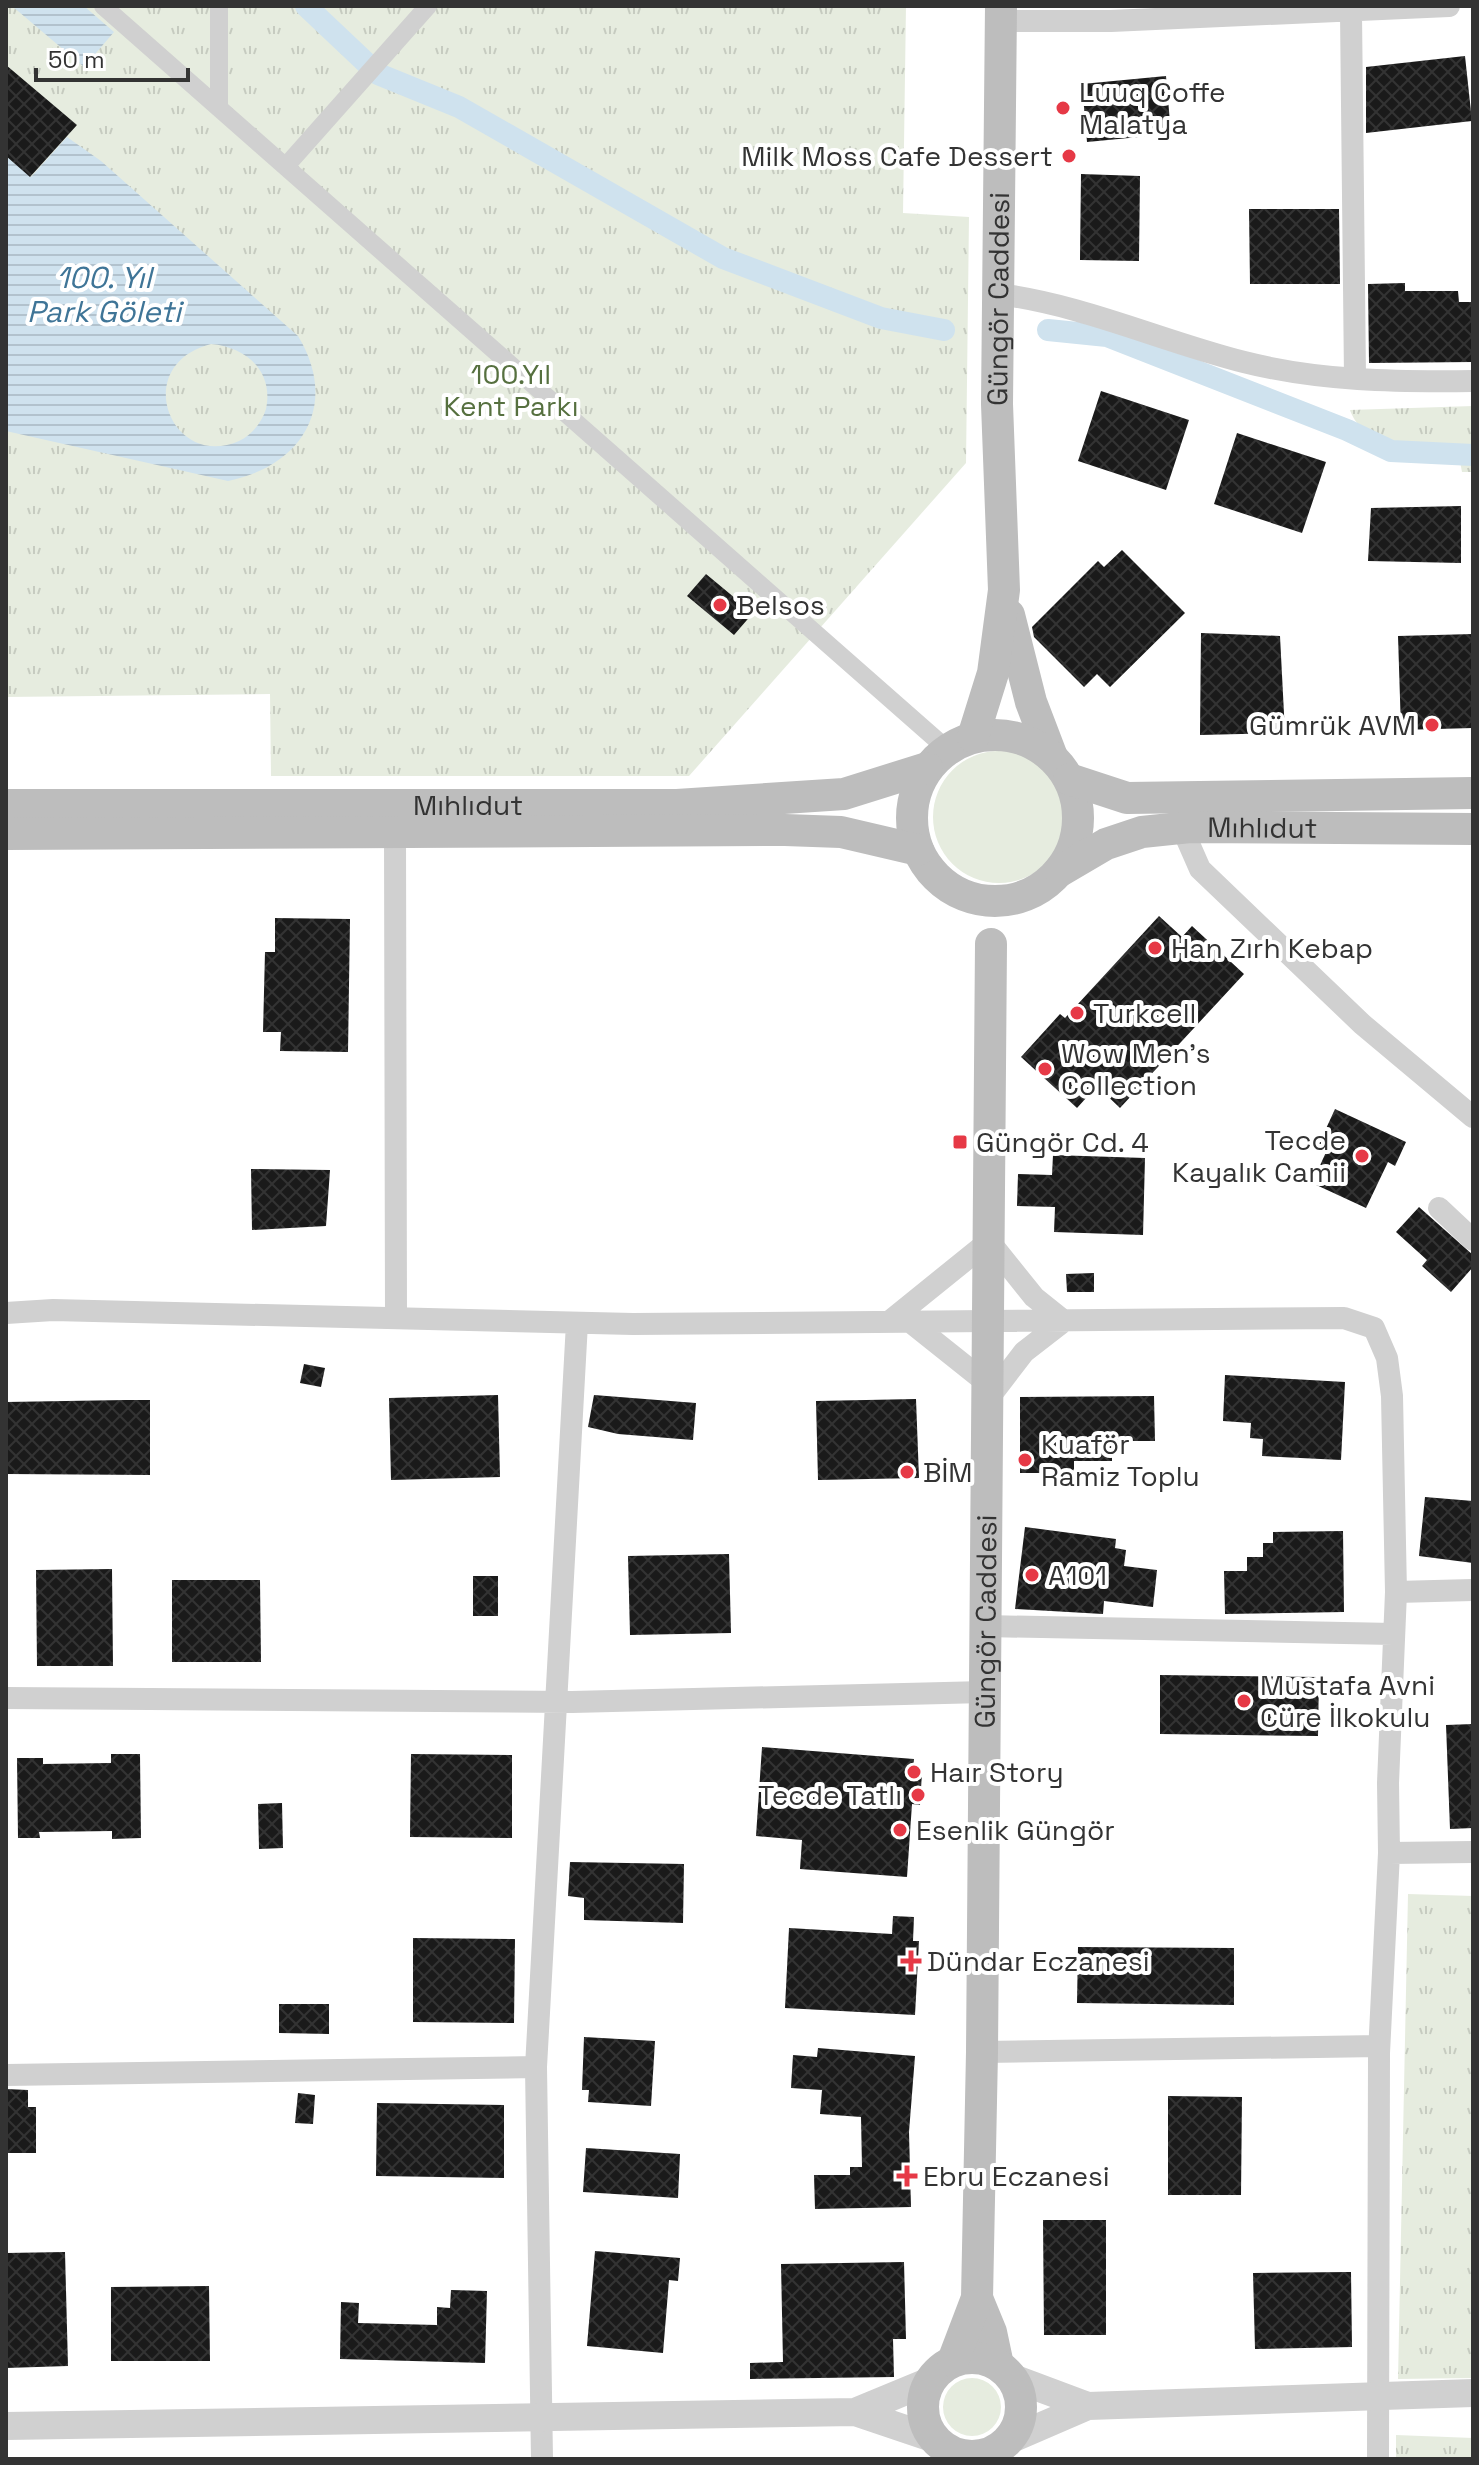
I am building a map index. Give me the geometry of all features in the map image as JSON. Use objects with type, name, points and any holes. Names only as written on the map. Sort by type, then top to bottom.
[{"type":"main road","name":"Güngör Caddesi","points":[[1001,14],[997,404],[1004,590]]},
{"type":"main road","points":[[1004,590],[993,673],[949,751],[915,794],[911,822],[918,850],[933,874],[956,892],[991,944],[1030,892]]},
{"type":"main road","points":[[956,892],[983,900],[1012,900],[1030,892],[1060,871],[1078,833],[1078,805],[1031,702],[1004,590]]},
{"type":"main road","points":[[949,751],[1016,737],[1060,768]]},
{"type":"main road","name":"Mıhlıdut","points":[[6,805],[677,805],[844,794],[949,751]]},
{"type":"main road","name":"Mıhlıdut","points":[[1060,768],[1127,798],[1473,793]]},
{"type":"main road","name":"Mıhlıdut","points":[[1060,871],[1106,844],[1142,832],[1182,828],[1473,829]]},
{"type":"main road","name":"Mıhlıdut","points":[[6,834],[841,832],[918,850]]},
{"type":"main road","name":"Güngör Caddesi","points":[[977,2298],[982,2052],[991,944]]},
{"type":"main road","points":[[977,2298],[1004,2371],[1019,2392],[1021,2408],[1018,2425],[999,2450],[979,2456],[963,2456],[944,2449],[922,2411],[977,2298]]},
{"type":"main road","points":[[941,2371],[968,2358],[1004,2371]]},
{"type":"street","points":[[103,6],[949,751]]},
{"type":"street","points":[[219,6],[219,108]]},
{"type":"street","points":[[286,166],[428,6]]},
{"type":"street","points":[[1001,14],[1362,10],[1449,6]]},
{"type":"street","points":[[1355,377],[1362,10]]},
{"type":"street","points":[[998,294],[1046,300],[1243,361],[1332,379],[1473,381]]},
{"type":"street","points":[[1182,828],[1189,851],[1200,869],[1362,1024],[1473,1117]]},
{"type":"street","points":[[395,831],[396,1318]]},
{"type":"street","points":[[1439,1208],[1473,1240]]},
{"type":"street","points":[[899,1321],[989,1241],[1034,1297],[1064,1321]]},
{"type":"street","points":[[6,1313],[53,1310],[577,1323],[1344,1318],[1374,1328],[1387,1358],[1392,1396],[1396,1592],[1389,1853],[1379,2046],[1378,2459]]},
{"type":"street","points":[[899,1321],[988,1392],[1024,1352],[1064,1321]]},
{"type":"street","points":[[542,2459],[544,2415],[536,2067],[577,1323]]},
{"type":"street","points":[[1396,1592],[1473,1590]]},
{"type":"street","points":[[986,1626],[1393,1634]]},
{"type":"street","points":[[6,1698],[557,1702],[985,1692]]},
{"type":"street","points":[[1389,1853],[1473,1852]]},
{"type":"street","points":[[982,2052],[1379,2046]]},
{"type":"street","points":[[6,2075],[536,2067]]},
{"type":"street","points":[[855,2412],[941,2371]]},
{"type":"street","points":[[1004,2371],[1088,2406],[1473,2393]]},
{"type":"street","points":[[999,2450],[1088,2406]]},
{"type":"street","points":[[6,2426],[855,2412],[944,2449]]},
{"type":"green space","name":"100.Yıl Kent Parkı","points":[[6,6],[906,6],[903,213],[969,217],[966,463],[689,776],[271,776],[270,694],[6,697]]},
{"type":"green space","points":[[1473,406],[1473,472],[1462,472],[1458,451],[1381,439],[1357,423],[1350,410]]},
{"type":"green space","points":[[999,751],[1024,756],[1046,770],[1060,792],[1065,817],[1060,842],[1046,864],[1024,878],[999,883],[974,878],[952,864],[938,842],[933,817],[938,792],[952,770],[974,756]]},
{"type":"green space","points":[[1408,1894],[1473,1896],[1473,2378],[1398,2379]]},
{"type":"green space","points":[[972,2378],[993,2386],[1001,2407],[993,2428],[972,2436],[951,2428],[943,2407],[951,2386]]},
{"type":"green space","points":[[1396,2435],[1473,2438],[1473,2459],[1396,2459]]},
{"type":"water","points":[[12,6],[84,6],[114,32],[84,67]]},
{"type":"water","name":"100. Yıl Park Göleti","points":[[67,137],[101,161],[298,336],[310,361],[315,386],[314,408],[306,429],[294,447],[276,462],[228,481],[6,431],[6,156],[31,177]],"holes":[[[211,344],[224,346],[255,363],[266,383],[266,409],[259,423],[244,438],[215,446],[194,441],[179,429],[169,412],[166,392],[171,372],[186,355]]]},
{"type":"building","points":[[1465,56],[1472,121],[1366,133],[1366,67]]},
{"type":"building","points":[[6,65],[77,125],[30,177],[6,156]]},
{"type":"building","points":[[1166,76],[1171,134],[1087,142],[1082,84]]},
{"type":"building","points":[[1081,174],[1140,176],[1139,261],[1080,260]]},
{"type":"building","points":[[1249,209],[1339,209],[1340,284],[1250,284]]},
{"type":"building","points":[[1405,283],[1405,291],[1458,291],[1459,302],[1473,302],[1473,362],[1369,363],[1368,284]]},
{"type":"building","points":[[1101,391],[1189,420],[1166,490],[1078,461]]},
{"type":"building","points":[[1237,433],[1326,462],[1302,533],[1214,504]]},
{"type":"building","points":[[1461,506],[1461,563],[1368,561],[1371,508]]},
{"type":"building","points":[[1122,550],[1185,613],[1110,687],[1097,674],[1084,687],[1034,637],[1032,627],[1098,561],[1104,567]]},
{"type":"building","name":"Belsos","points":[[706,574],[753,613],[734,635],[687,596]]},
{"type":"building","points":[[1201,633],[1280,636],[1285,733],[1200,735]]},
{"type":"building","points":[[1473,634],[1473,728],[1401,730],[1398,636]]},
{"type":"building","points":[[1159,916],[1182,937],[1192,926],[1244,974],[1120,1108],[1097,1086],[1077,1108],[1021,1057],[1060,1014],[1065,1018]]},
{"type":"building","points":[[275,918],[350,919],[348,1052],[280,1051],[281,1032],[263,1032],[265,952],[275,952]]},
{"type":"building","name":"Tecde Kayalık Camii","points":[[1335,1109],[1406,1142],[1395,1166],[1388,1162],[1366,1208],[1312,1183],[1327,1150],[1318,1146]]},
{"type":"building","points":[[1053,1155],[1145,1158],[1143,1235],[1054,1232],[1055,1207],[1017,1206],[1018,1174],[1052,1175]]},
{"type":"building","points":[[251,1169],[330,1170],[326,1226],[252,1230]]},
{"type":"building","points":[[1419,1207],[1473,1255],[1473,1267],[1451,1292],[1422,1266],[1427,1260],[1396,1232]]},
{"type":"building","points":[[1094,1273],[1094,1292],[1067,1292],[1066,1274]]},
{"type":"building","points":[[304,1364],[325,1368],[321,1387],[300,1383]]},
{"type":"building","points":[[1225,1375],[1345,1382],[1341,1460],[1262,1456],[1263,1439],[1250,1438],[1251,1423],[1223,1421]]},
{"type":"building","points":[[498,1395],[500,1477],[391,1480],[389,1398]]},
{"type":"building","points":[[594,1395],[696,1403],[693,1440],[618,1434],[588,1427]]},
{"type":"building","points":[[1154,1396],[1155,1441],[1112,1441],[1112,1461],[1074,1461],[1074,1473],[1020,1473],[1020,1397]]},
{"type":"building","points":[[916,1399],[919,1478],[818,1480],[816,1401]]},
{"type":"building","points":[[150,1400],[150,1475],[6,1474],[6,1402]]},
{"type":"building","points":[[1425,1497],[1473,1501],[1473,1563],[1419,1556]]},
{"type":"building","points":[[1025,1527],[1116,1539],[1115,1548],[1126,1550],[1124,1566],[1157,1570],[1153,1607],[1104,1601],[1103,1614],[1015,1609]]},
{"type":"building","points":[[1343,1531],[1344,1612],[1225,1614],[1224,1571],[1247,1571],[1247,1557],[1263,1557],[1263,1543],[1273,1543],[1273,1532]]},
{"type":"building","points":[[729,1554],[731,1633],[630,1635],[628,1556]]},
{"type":"building","points":[[112,1569],[113,1666],[37,1666],[36,1570]]},
{"type":"building","points":[[473,1576],[498,1576],[498,1616],[473,1616]]},
{"type":"building","points":[[172,1580],[260,1580],[261,1662],[172,1662]]},
{"type":"building","points":[[1160,1675],[1319,1677],[1318,1736],[1160,1734]]},
{"type":"building","points":[[1473,1724],[1473,1828],[1450,1829],[1446,1725]]},
{"type":"building","points":[[762,1747],[914,1759],[913,1772],[922,1773],[920,1805],[912,1804],[907,1877],[800,1869],[802,1840],[756,1836]]},
{"type":"building","points":[[111,1754],[140,1754],[141,1838],[112,1839],[112,1831],[39,1832],[40,1838],[18,1838],[17,1758],[43,1758],[43,1764],[111,1763]]},
{"type":"building","points":[[411,1754],[512,1755],[512,1838],[410,1837]]},
{"type":"building","points":[[282,1803],[283,1848],[259,1849],[258,1804]]},
{"type":"building","points":[[570,1862],[684,1864],[683,1923],[584,1920],[584,1898],[568,1896]]},
{"type":"building","points":[[893,1916],[914,1917],[913,1941],[919,1941],[915,2015],[785,2008],[789,1928],[892,1934]]},
{"type":"building","points":[[413,1938],[515,1939],[514,2023],[413,2022]]},
{"type":"building","points":[[1078,1947],[1234,1948],[1234,2005],[1077,2003]]},
{"type":"building","points":[[279,2004],[329,2004],[329,2034],[279,2033]]},
{"type":"building","points":[[584,2037],[655,2041],[651,2106],[588,2102],[589,2090],[582,2090]]},
{"type":"building","points":[[818,2048],[915,2056],[909,2132],[911,2207],[815,2209],[814,2175],[850,2175],[850,2167],[862,2167],[861,2117],[820,2114],[822,2090],[791,2088],[793,2055],[817,2057]]},
{"type":"building","points":[[6,2089],[28,2090],[28,2107],[36,2107],[36,2153],[6,2153]]},
{"type":"building","points":[[298,2093],[315,2095],[313,2124],[295,2123]]},
{"type":"building","points":[[1168,2096],[1242,2097],[1241,2195],[1168,2195]]},
{"type":"building","points":[[377,2103],[504,2105],[504,2178],[376,2176]]},
{"type":"building","points":[[586,2148],[680,2154],[678,2198],[583,2192]]},
{"type":"building","points":[[1043,2220],[1106,2220],[1106,2335],[1044,2335]]},
{"type":"building","points":[[595,2251],[680,2258],[678,2281],[669,2280],[663,2353],[587,2346]]},
{"type":"building","points":[[65,2252],[68,2366],[6,2368],[6,2253]]},
{"type":"building","points":[[904,2262],[906,2339],[893,2339],[894,2377],[750,2379],[750,2363],[783,2362],[781,2264]]},
{"type":"building","points":[[1351,2272],[1352,2347],[1255,2349],[1253,2273]]},
{"type":"building","points":[[209,2286],[210,2361],[111,2361],[111,2287]]},
{"type":"building","points":[[451,2290],[487,2291],[485,2363],[340,2359],[341,2302],[359,2303],[358,2323],[437,2325],[437,2307],[450,2308]]},
{"type":"waterway","points":[[306,6],[378,74],[459,107],[723,258],[881,318],[944,330]]},
{"type":"waterway","points":[[1048,330],[1107,336],[1347,430],[1391,451],[1473,455]]},
{"type":"place","name":"Luuq Coffe Malatya","points":[[1063,108]]},
{"type":"place","name":"Milk Moss Cafe Dessert","points":[[1069,156]]},
{"type":"place","name":"Belsos","points":[[720,605]]},
{"type":"place","name":"Gümrük AVM","points":[[1432,725]]},
{"type":"place","name":"Han Zırh Kebap","points":[[1155,948]]},
{"type":"place","name":"Turkcell","points":[[1077,1013]]},
{"type":"place","name":"Wow Men's Collection","points":[[1045,1069]]},
{"type":"place","name":"Güngör Cd. 4","points":[[960,1142]]},
{"type":"place","name":"Tecde Kayalık Camii","points":[[1362,1156]]},
{"type":"place","name":"Kuaför Ramiz Toplu","points":[[1025,1460]]},
{"type":"place","name":"BİM","points":[[907,1472]]},
{"type":"place","name":"A101","points":[[1032,1575]]},
{"type":"place","name":"Mustafa Avni Cüre İlkokulu","points":[[1244,1701]]},
{"type":"place","name":"Haır Story","points":[[914,1772]]},
{"type":"place","name":"Tecde Tatlı","points":[[918,1795]]},
{"type":"place","name":"Esenlik Güngör","points":[[900,1830]]},
{"type":"place","name":"Dündar Eczanesi","points":[[911,1961]]},
{"type":"place","name":"Ebru Eczanesi","points":[[907,2176]]}]
